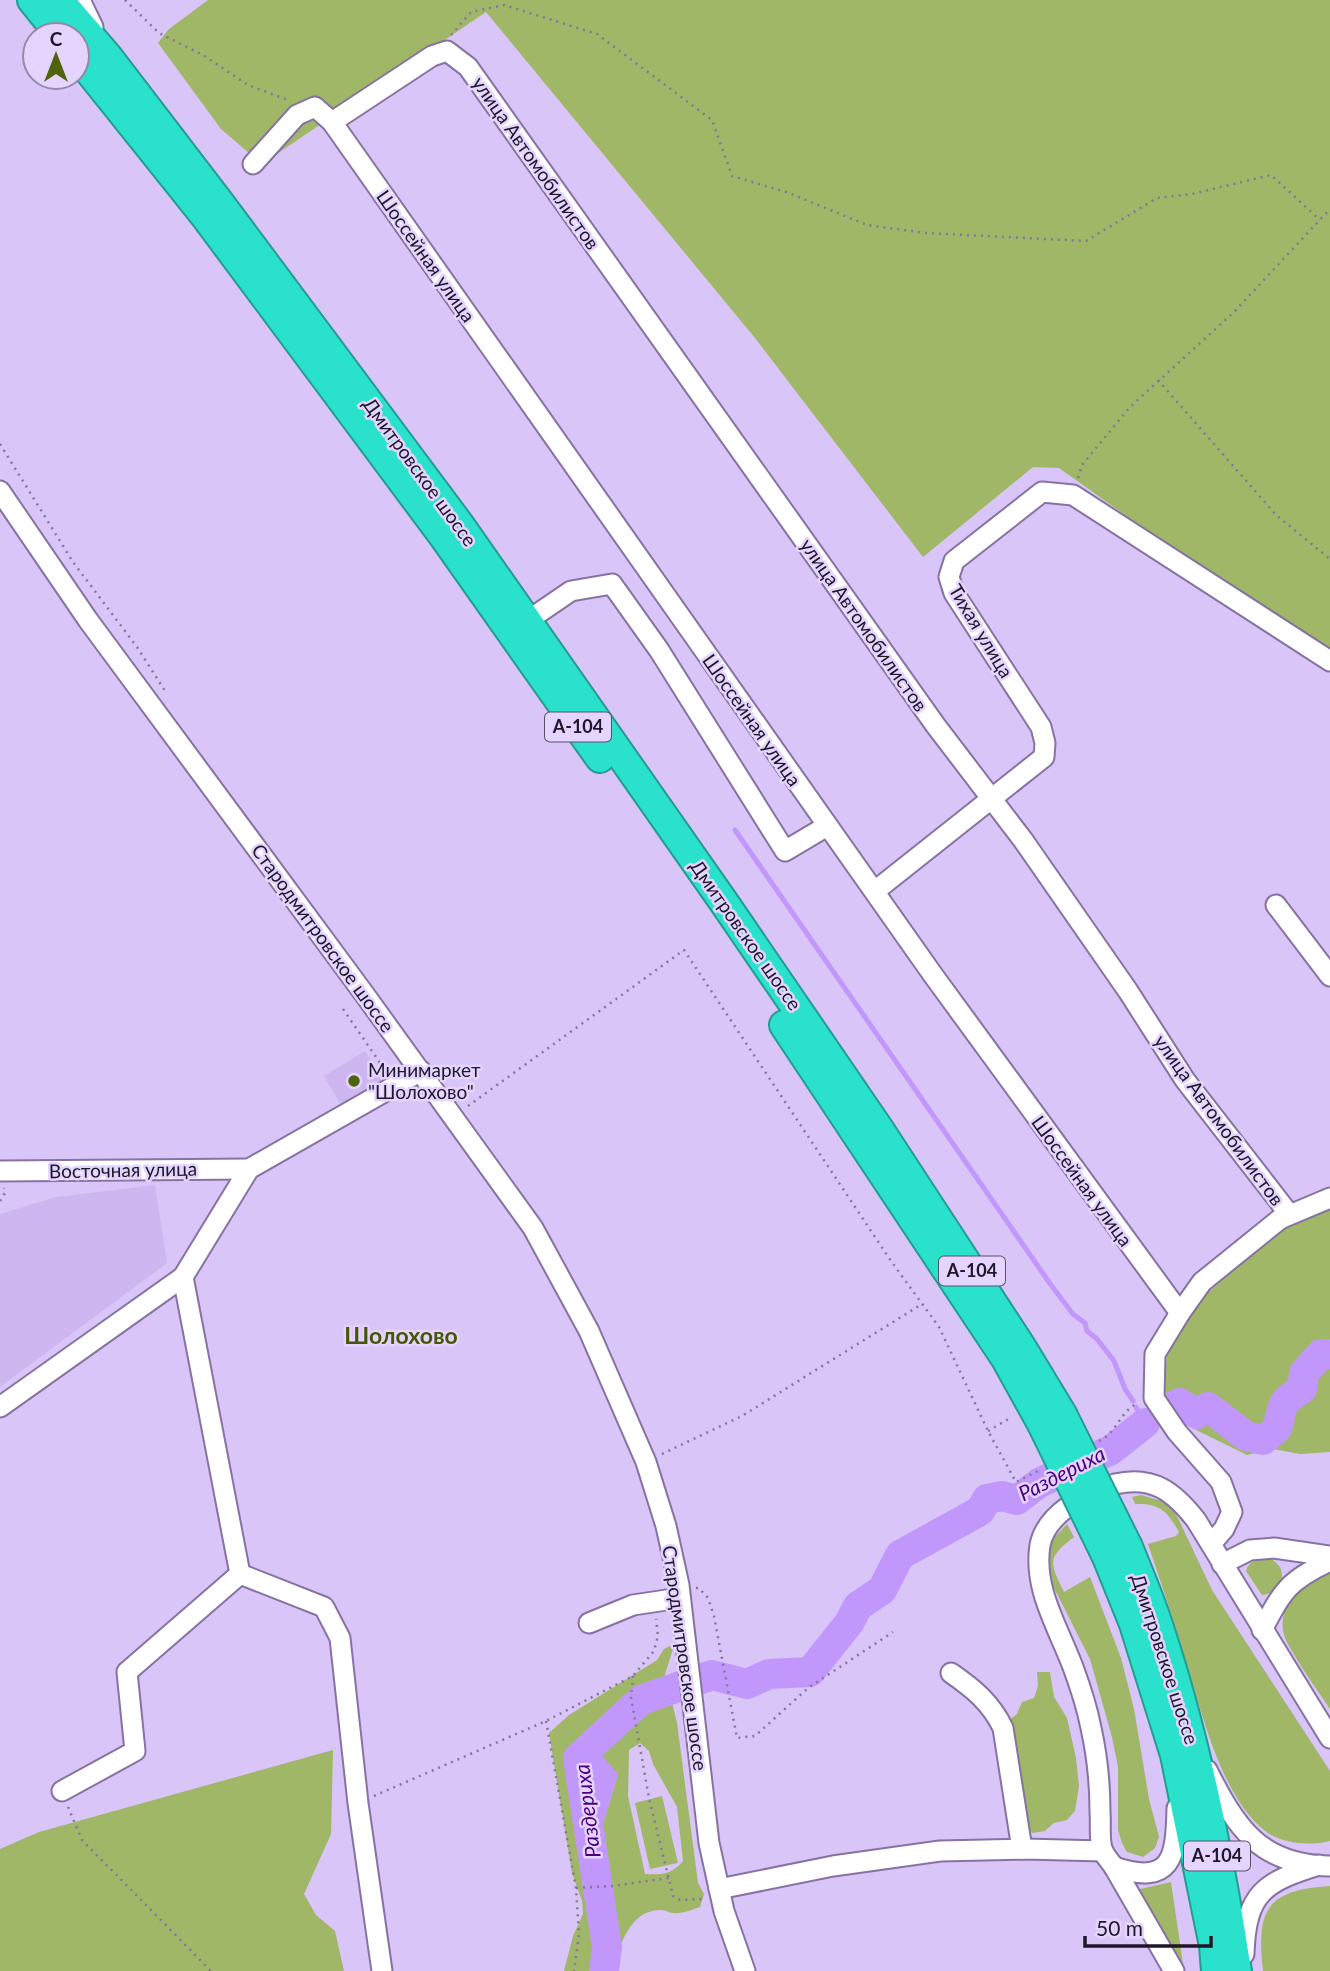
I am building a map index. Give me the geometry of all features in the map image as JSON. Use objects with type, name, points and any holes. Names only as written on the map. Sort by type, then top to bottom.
[{"type":"highway","points":[[32,0],[49,21]]},
{"type":"highway","name":"Дмитровское шоссе","points":[[59,0],[107,57],[219,202],[442,502],[723,901],[871,1118],[1022,1348],[1052,1419],[1118,1552],[1157,1619],[1184,1748],[1216,1971]]},
{"type":"highway","name":"Дмитровское шоссе","points":[[91,74],[205,216],[444,537],[810,1063],[1006,1359],[1052,1419]]},
{"type":"highway","name":"Дмитровское шоссе","points":[[1184,1748],[1217,1859],[1237,1971]]},
{"type":"street","points":[[79,0],[107,57]]},
{"type":"street","name":"улица Автомобилистов","points":[[432,56],[447,51],[468,67],[936,726],[991,798],[1128,991],[1185,1080],[1289,1214]]},
{"type":"street","points":[[332,122],[432,56]]},
{"type":"street","points":[[253,164],[297,115],[315,107]]},
{"type":"street","name":"Шоссейная улица","points":[[315,107],[332,122],[933,975],[1180,1312]]},
{"type":"street","name":"Стародмитровское шоссе","points":[[0,491],[88,620],[454,1116],[533,1228],[589,1331],[646,1462],[666,1526],[689,1664],[714,1894],[744,1971]]},
{"type":"street","name":"Тихая улица","points":[[874,891],[1044,757],[1045,743],[1041,727],[954,593],[949,577],[954,561],[1042,492],[1073,495]]},
{"type":"street","points":[[1073,495],[1330,661]]},
{"type":"street","points":[[527,621],[571,591],[612,584],[659,650],[785,852],[827,825]]},
{"type":"street","points":[[1276,905],[1330,976]]},
{"type":"street","points":[[0,1408],[183,1277],[245,1161],[421,1071]]},
{"type":"street","name":"Восточная улица","points":[[1,1169],[245,1161]]},
{"type":"street","points":[[1211,1544],[1224,1529],[1232,1513],[1221,1482],[1177,1432],[1154,1398],[1155,1354],[1202,1282],[1289,1214],[1330,1198]]},
{"type":"street","points":[[183,1277],[240,1574]]},
{"type":"street","points":[[1174,1971],[1108,1859],[1091,1726],[1073,1666],[1042,1593],[1038,1567],[1040,1543],[1051,1521],[1071,1503],[1115,1484],[1157,1485],[1181,1501],[1211,1544],[1330,1738]]},
{"type":"street","points":[[1222,1564],[1250,1550],[1274,1548],[1330,1559]]},
{"type":"street","points":[[1274,1548],[1284,1558],[1290,1571],[1289,1587]]},
{"type":"street","points":[[1262,1630],[1277,1602],[1297,1577],[1330,1559]]},
{"type":"street","points":[[62,1791],[135,1751],[127,1672],[240,1574]]},
{"type":"street","points":[[240,1574],[324,1607],[340,1638],[358,1803],[382,1971]]},
{"type":"street","points":[[589,1623],[633,1605],[653,1602],[679,1592]]},
{"type":"street","points":[[951,1672],[981,1695],[1003,1728],[1022,1849]]},
{"type":"street","points":[[714,1894],[833,1866],[940,1851],[1022,1849],[1108,1859],[1135,1874],[1153,1873],[1163,1868],[1172,1857],[1177,1835],[1184,1748]]},
{"type":"street","points":[[1184,1748],[1245,1833],[1257,1844],[1271,1851],[1326,1864]]},
{"type":"street","points":[[1244,1971],[1245,1930],[1250,1910],[1258,1896],[1267,1886],[1283,1878],[1326,1864]]},
{"type":"path","points":[[125,0],[159,33],[203,55],[248,85],[294,103],[315,107]]},
{"type":"path","points":[[432,56],[471,12],[504,5],[597,34],[712,120],[732,176],[789,193],[867,225],[926,233],[1086,241],[1157,198],[1192,194],[1271,175],[1320,220]]},
{"type":"path","points":[[1073,495],[1082,465],[1130,407],[1233,313],[1330,209]]},
{"type":"path","points":[[1158,380],[1276,515],[1330,559]]},
{"type":"path","points":[[0,444],[73,562],[137,647],[173,704]]},
{"type":"path","points":[[454,1116],[684,950],[939,1327],[988,1432],[1016,1482],[1050,1465]]},
{"type":"path","points":[[343,1009],[395,1086]]},
{"type":"path","points":[[646,1462],[742,1416],[922,1304]]},
{"type":"path","points":[[1095,1443],[1107,1438],[1130,1407],[1142,1403],[1157,1403]]},
{"type":"path","points":[[988,1432],[1015,1415]]},
{"type":"path","points":[[679,1592],[699,1588],[708,1598],[715,1616],[725,1664],[737,1738],[755,1736],[808,1688],[892,1632]]},
{"type":"path","points":[[358,1803],[546,1721],[633,1676],[654,1651],[658,1636],[653,1602]]},
{"type":"path","points":[[633,1676],[631,1697],[649,1798],[673,1896],[680,1900],[714,1894]]},
{"type":"path","points":[[546,1721],[576,1888],[579,1934],[574,1971]]},
{"type":"path","points":[[62,1791],[82,1840],[211,1971]]},
{"type":"path","points":[[576,1888],[669,1878]]},
{"type":"shaded area","points":[[365,1051],[385,1084],[342,1107],[324,1076]]},
{"type":"shaded area","points":[[155,1185],[167,1263],[0,1387],[0,1214],[56,1197]]},
{"type":"green space","points":[[208,0],[1330,0],[1330,655],[1208,574],[1059,468],[1033,467],[923,557],[755,338],[486,12],[262,164],[221,129],[158,43],[169,29]]},
{"type":"green space","points":[[1330,1203],[1330,1452],[1300,1454],[1273,1449],[1247,1455],[1178,1421],[1164,1389],[1167,1353],[1199,1300],[1283,1229]]},
{"type":"green space","points":[[1141,1495],[1165,1502],[1176,1514],[1212,1590],[1330,1771],[1330,1841],[1298,1843],[1274,1837],[1253,1819],[1239,1802],[1209,1736],[1148,1544],[1176,1536],[1179,1532],[1162,1510],[1151,1505],[1135,1504],[1132,1497]]},
{"type":"green space","points":[[1067,1524],[1074,1537],[1055,1556],[1053,1562],[1056,1574],[1064,1592],[1090,1577],[1121,1658],[1134,1709],[1149,1799],[1159,1837],[1155,1848],[1143,1857],[1127,1852],[1122,1843],[1118,1830],[1118,1767],[1112,1737],[1090,1659],[1047,1574],[1046,1558],[1051,1541]]},
{"type":"green space","points":[[1269,1558],[1280,1567],[1282,1579],[1275,1590],[1262,1595],[1246,1571],[1252,1562]]},
{"type":"green space","points":[[1330,1572],[1330,1709],[1291,1650],[1284,1635],[1283,1624],[1284,1613],[1294,1595],[1310,1582]]},
{"type":"green space","points":[[675,1643],[665,1674],[677,1723],[698,1883],[704,1894],[700,1907],[680,1913],[662,1910],[642,1915],[634,1922],[623,1940],[614,1971],[564,1971],[573,1936],[583,1914],[582,1901],[572,1873],[549,1733],[569,1715],[657,1660],[664,1649]],"holes":[[[640,1743],[649,1751],[653,1764],[677,1807],[683,1861],[675,1869],[662,1874],[645,1874],[628,1796],[629,1750]],[[618,1774],[598,1841],[584,1851]]]},
{"type":"green space","points":[[1037,1672],[1050,1672],[1054,1697],[1067,1718],[1079,1786],[1075,1811],[1067,1820],[1054,1823],[1045,1831],[1032,1833],[1025,1822],[1008,1721],[1017,1714],[1022,1702],[1034,1698],[1038,1686]]},
{"type":"green space","points":[[333,1750],[331,1834],[304,1894],[316,1915],[335,1931],[344,1971],[0,1971],[0,1849],[39,1832]]},
{"type":"green space","points":[[662,1796],[678,1863],[650,1869],[635,1803]]},
{"type":"green space","points":[[1171,1882],[1184,1971],[1181,1971],[1136,1890]]},
{"type":"green space","points":[[1330,1886],[1330,1971],[1263,1971],[1262,1933],[1264,1918],[1270,1907],[1292,1892]]},
{"type":"water","points":[[586,1748],[600,1753],[618,1774],[598,1841],[585,1851],[573,1819],[571,1763]]},
{"type":"waterway","points":[[735,830],[1051,1285],[1114,1361],[1133,1401]]},
{"type":"waterway","name":"Раздериха","points":[[1168,1409],[1180,1403],[1197,1414],[1208,1407],[1246,1436],[1263,1440],[1277,1429],[1285,1402],[1302,1389],[1304,1373],[1321,1354],[1330,1354]]},
{"type":"waterway","points":[[1136,1407],[1145,1423]]},
{"type":"waterway","name":"Раздериха","points":[[604,1971],[607,1947],[578,1758],[641,1700],[712,1675],[747,1684],[769,1674],[810,1672],[849,1623],[858,1606],[882,1590],[900,1555],[980,1511],[987,1499],[1002,1496],[1017,1500],[1039,1483],[1111,1450],[1145,1423]]},
{"type":"place","name":"Минимаркет \"Шолохово\"","points":[[354,1081]]},
{"type":"district","name":"Шолохово","points":[[401,1336]]}]
